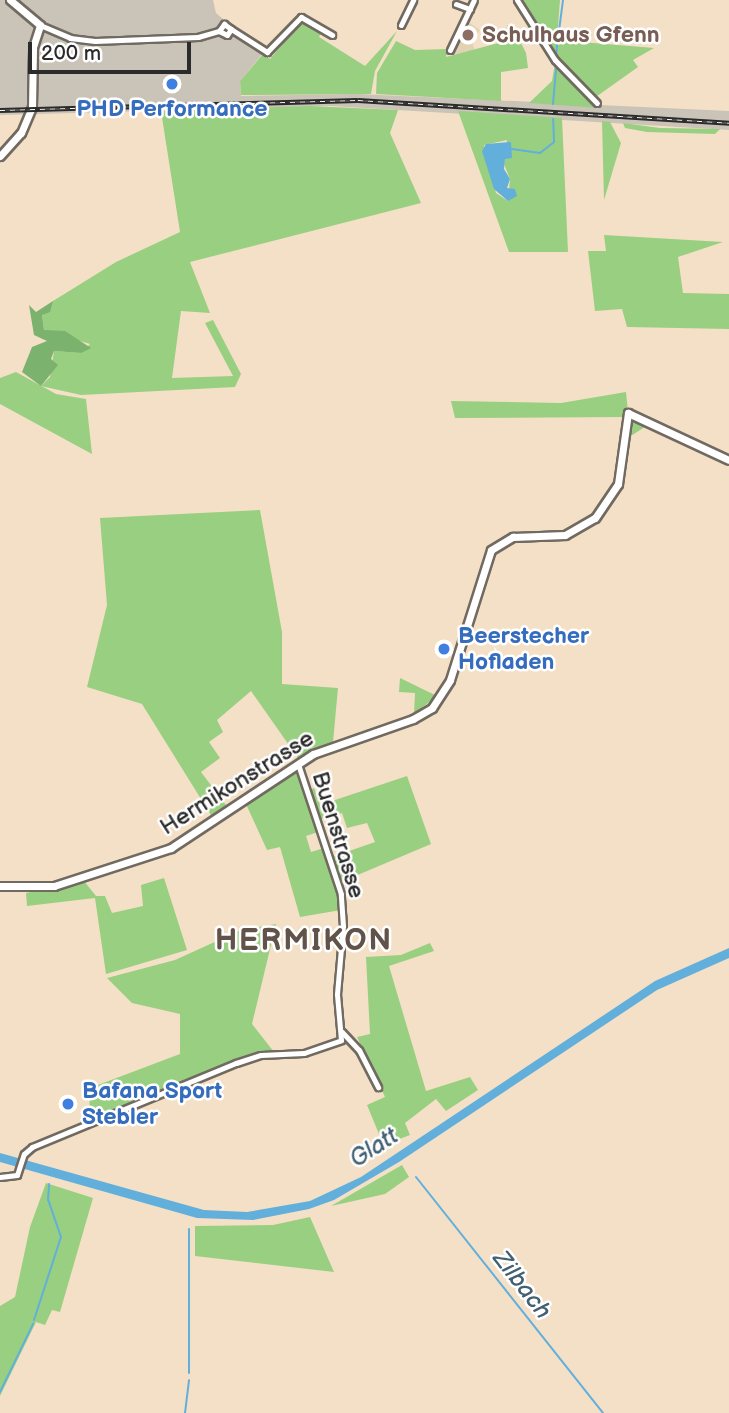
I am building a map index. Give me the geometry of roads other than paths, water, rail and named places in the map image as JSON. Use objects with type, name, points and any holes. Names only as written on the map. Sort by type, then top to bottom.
[{"type":"street","points":[[10,0],[40,25],[70,38],[95,41],[187,38],[219,31],[227,35],[231,30],[267,52],[301,17],[332,35]]},
{"type":"street","points":[[401,25],[413,0]]},
{"type":"street","points":[[450,50],[474,0]]},
{"type":"street","points":[[517,0],[555,60],[597,103]]},
{"type":"street","points":[[456,4],[470,9]]},
{"type":"street","points":[[0,156],[21,132],[32,107],[33,47],[40,25]]},
{"type":"street","name":"Hermikonstrasse","points":[[0,886],[54,886],[162,852],[200,832],[318,752],[412,719],[439,701],[450,680],[491,550],[513,537],[565,535],[595,518],[621,476],[628,413],[729,460]]},
{"type":"street","name":"Buenstrasse","points":[[298,764],[341,894],[343,926],[337,994],[342,1032]]},
{"type":"street","points":[[0,1177],[12,1177],[19,1169],[23,1156],[32,1147],[244,1060],[333,1046],[342,1032],[359,1050],[378,1087]]},
{"type":"water","points":[[511,142],[512,158],[505,159],[504,169],[510,179],[507,188],[515,189],[517,196],[508,201],[494,189],[482,151],[486,144]]},
{"type":"water","name":"Glatt","points":[[729,948],[729,958],[657,990],[399,1162],[334,1200],[309,1209],[253,1220],[197,1218],[0,1162],[0,1153],[204,1210],[247,1212],[310,1201],[361,1177],[655,981]]},
{"type":"waterway","points":[[556,54],[563,0]]},
{"type":"waterway","points":[[553,104],[556,67]]},
{"type":"waterway","points":[[512,149],[540,153],[554,142],[553,119]]},
{"type":"waterway","name":"Zilbach","points":[[416,1177],[603,1413]]},
{"type":"waterway","points":[[34,1320],[61,1237],[48,1200],[49,1184]]},
{"type":"waterway","points":[[189,1229],[189,1373]]},
{"type":"waterway","points":[[0,1392],[33,1324]]},
{"type":"waterway","points":[[185,1413],[189,1380]]},
{"type":"railway","points":[[0,110],[358,100],[729,123]]},
{"type":"place","name":"Schulhaus Gfenn","points":[[468,35]]},
{"type":"place","name":"PHD Performance","points":[[172,84]]},
{"type":"place","name":"Beerstecher Hofladen","points":[[444,649]]},
{"type":"place","name":"Bafana Sport Stebler","points":[[68,1104]]},
{"type":"district","name":"HERMIKON","points":[[304,941]]}]
